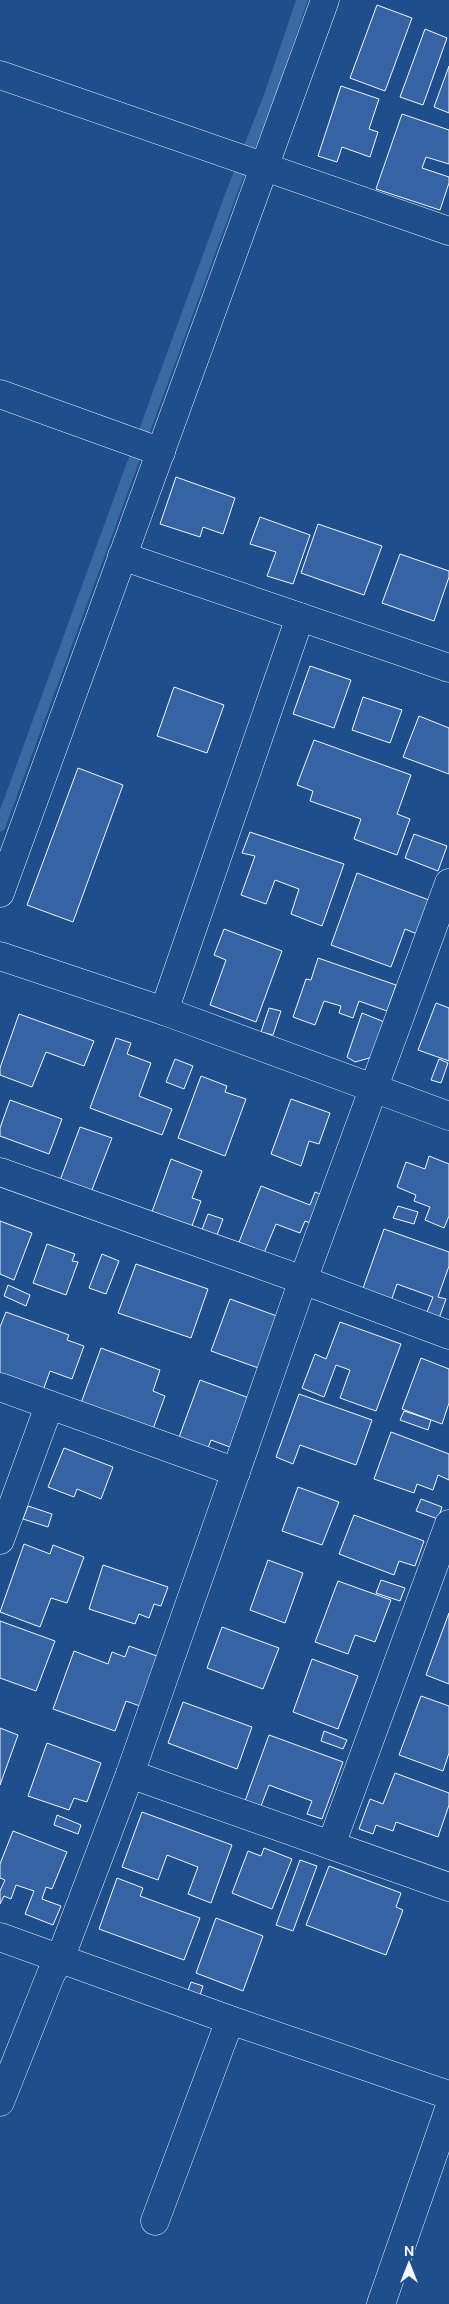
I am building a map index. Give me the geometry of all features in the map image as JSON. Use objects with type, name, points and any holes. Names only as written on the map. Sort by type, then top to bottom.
[{"type":"street","points":[[0,893],[122,556],[146,446],[250,162],[325,0]]},
{"type":"street","points":[[0,76],[449,231]]},
{"type":"street","points":[[0,394],[146,446]]},
{"type":"street","points":[[122,556],[449,668]]},
{"type":"street","points":[[164,1011],[300,617]]},
{"type":"street","points":[[0,2102],[51,1974],[60,1959],[130,1774],[304,1280],[449,884]]},
{"type":"street","points":[[0,956],[164,1011],[449,1116]]},
{"type":"street","points":[[0,1172],[304,1280],[449,1335]]},
{"type":"street","points":[[0,1387],[236,1472]]},
{"type":"street","points":[[0,1540],[49,1406]]},
{"type":"street","points":[[331,1845],[449,1524]]},
{"type":"street","points":[[130,1774],[449,1887]]},
{"type":"street","points":[[0,1937],[230,2020],[449,2095]]},
{"type":"street","points":[[156,2222],[230,2020]]},
{"type":"street","points":[[380,2304],[449,2109]]},
{"type":"building","points":[[377,5],[412,18],[385,91],[350,78]]},
{"type":"building","points":[[425,29],[447,38],[423,105],[400,97]]},
{"type":"building","points":[[449,66],[449,113],[434,107]]},
{"type":"building","points":[[341,86],[379,99],[369,129],[378,132],[370,157],[342,147],[337,162],[318,156]]},
{"type":"building","points":[[402,114],[449,130],[449,164],[426,157],[422,168],[449,177],[449,183],[440,210],[376,189]]},
{"type":"building","points":[[176,477],[235,498],[223,534],[203,527],[200,537],[160,524]]},
{"type":"building","points":[[260,517],[310,535],[293,584],[267,576],[276,552],[250,544]]},
{"type":"building","points":[[318,524],[382,546],[364,595],[301,573]]},
{"type":"building","points":[[400,554],[449,571],[449,577],[434,621],[382,603]]},
{"type":"building","points":[[310,666],[351,680],[334,728],[293,714]]},
{"type":"building","points":[[174,687],[224,705],[207,753],[157,736]]},
{"type":"building","points":[[363,697],[402,710],[390,743],[352,730]]},
{"type":"building","points":[[419,716],[449,728],[449,774],[403,757]]},
{"type":"building","points":[[314,740],[411,775],[397,814],[410,819],[397,855],[354,839],[361,819],[310,801],[313,791],[297,785]]},
{"type":"building","points":[[78,768],[123,785],[73,922],[27,905]]},
{"type":"building","points":[[250,832],[344,864],[322,926],[291,914],[299,889],[275,880],[266,904],[241,895],[255,856],[242,853]]},
{"type":"building","points":[[414,834],[447,846],[438,871],[405,858]]},
{"type":"building","points":[[357,873],[429,900],[417,934],[405,929],[391,967],[331,945]]},
{"type":"building","points":[[224,929],[282,951],[256,1022],[210,1005],[226,960],[214,955]]},
{"type":"building","points":[[318,958],[396,985],[387,1011],[359,1001],[353,1018],[339,1013],[341,1006],[324,1001],[315,1025],[293,1017],[306,979],[311,980]]},
{"type":"building","points":[[436,1003],[449,1008],[449,1061],[418,1050]]},
{"type":"building","points":[[269,1008],[281,1011],[273,1035],[261,1032]]},
{"type":"building","points":[[362,1013],[392,1025],[380,1055],[355,1062],[347,1057]]},
{"type":"building","points":[[19,1014],[94,1041],[84,1066],[46,1052],[32,1087],[0,1075],[0,1068]]},
{"type":"building","points":[[116,1038],[131,1043],[127,1054],[151,1063],[139,1096],[172,1109],[162,1135],[90,1108]]},
{"type":"building","points":[[175,1059],[193,1066],[184,1089],[166,1082]]},
{"type":"building","points":[[439,1059],[448,1063],[441,1083],[431,1080]]},
{"type":"building","points":[[201,1076],[227,1086],[225,1092],[246,1099],[225,1156],[178,1138]]},
{"type":"building","points":[[291,1099],[330,1113],[319,1144],[309,1141],[301,1166],[271,1154]]},
{"type":"building","points":[[10,1100],[62,1119],[49,1154],[0,1136],[0,1128]]},
{"type":"building","points":[[80,1127],[112,1138],[90,1195],[59,1183]]},
{"type":"building","points":[[429,1156],[449,1164],[449,1216],[444,1228],[425,1220],[430,1207],[414,1201],[416,1195],[397,1187],[406,1162],[425,1169]]},
{"type":"building","points":[[171,1159],[202,1171],[192,1198],[201,1201],[189,1234],[149,1220]]},
{"type":"building","points":[[261,1186],[310,1205],[315,1192],[337,1201],[326,1229],[305,1221],[300,1233],[276,1224],[259,1265],[234,1255]]},
{"type":"building","points":[[398,1206],[418,1212],[414,1224],[393,1218]]},
{"type":"building","points":[[208,1214],[223,1219],[211,1251],[196,1245]]},
{"type":"building","points":[[0,1221],[32,1233],[14,1280],[0,1274]]},
{"type":"building","points":[[384,1229],[449,1252],[449,1266],[438,1297],[446,1299],[438,1321],[425,1317],[433,1297],[397,1284],[391,1301],[362,1291]]},
{"type":"building","points":[[47,1244],[75,1254],[72,1261],[78,1262],[66,1295],[33,1283]]},
{"type":"building","points":[[102,1254],[119,1261],[106,1294],[89,1288]]},
{"type":"building","points":[[136,1264],[208,1289],[191,1338],[118,1313]]},
{"type":"building","points":[[8,1285],[30,1295],[26,1306],[4,1296]]},
{"type":"building","points":[[230,1299],[296,1323],[264,1370],[211,1351]]},
{"type":"building","points":[[6,1312],[69,1335],[67,1340],[84,1346],[72,1379],[50,1371],[40,1399],[0,1394],[0,1327]]},
{"type":"building","points":[[340,1322],[401,1344],[376,1411],[340,1398],[350,1370],[336,1365],[324,1397],[302,1388],[315,1354],[326,1359]]},
{"type":"building","points":[[101,1348],[160,1370],[153,1391],[165,1396],[153,1429],[81,1403]]},
{"type":"building","points":[[421,1358],[449,1369],[449,1403],[442,1424],[402,1409]]},
{"type":"building","points":[[200,1380],[271,1406],[238,1450],[211,1440],[203,1461],[174,1451]]},
{"type":"building","points":[[299,1394],[372,1420],[356,1465],[300,1445],[293,1464],[276,1457]]},
{"type":"building","points":[[404,1411],[431,1420],[428,1430],[400,1420]]},
{"type":"building","points":[[391,1432],[449,1454],[449,1480],[438,1475],[433,1490],[417,1484],[414,1493],[374,1479]]},
{"type":"building","points":[[64,1448],[113,1467],[101,1499],[77,1489],[74,1497],[48,1487]]},
{"type":"building","points":[[298,1487],[339,1502],[322,1545],[282,1531]]},
{"type":"building","points":[[421,1499],[442,1507],[438,1519],[416,1511]]},
{"type":"building","points":[[28,1506],[52,1514],[48,1527],[23,1519]]},
{"type":"building","points":[[354,1515],[424,1541],[415,1566],[399,1561],[394,1575],[339,1554]]},
{"type":"building","points":[[24,1544],[50,1554],[53,1545],[84,1557],[67,1603],[51,1598],[40,1627],[0,1612]]},
{"type":"building","points":[[268,1560],[303,1573],[285,1623],[250,1610]]},
{"type":"building","points":[[103,1565],[168,1587],[161,1606],[154,1604],[149,1618],[139,1614],[135,1624],[89,1609]]},
{"type":"building","points":[[381,1580],[405,1588],[400,1601],[376,1593]]},
{"type":"building","points":[[338,1581],[391,1600],[375,1642],[355,1635],[348,1654],[315,1642]]},
{"type":"building","points":[[449,1613],[449,1684],[426,1675]]},
{"type":"building","points":[[0,1621],[55,1641],[36,1691],[0,1678]]},
{"type":"building","points":[[222,1627],[279,1648],[263,1689],[207,1668]]},
{"type":"building","points":[[129,1646],[157,1656],[140,1706],[126,1701],[115,1731],[53,1709],[74,1651],[108,1664],[112,1652],[125,1657]]},
{"type":"building","points":[[312,1659],[358,1676],[338,1729],[293,1712]]},
{"type":"building","points":[[421,1696],[449,1706],[449,1753],[443,1771],[399,1755]]},
{"type":"building","points":[[183,1702],[252,1727],[237,1769],[168,1743]]},
{"type":"building","points":[[0,1728],[18,1735],[0,1785]]},
{"type":"building","points":[[324,1731],[347,1740],[343,1749],[321,1741]]},
{"type":"building","points":[[269,1735],[343,1762],[322,1819],[307,1814],[312,1801],[269,1785],[261,1806],[245,1801]]},
{"type":"building","points":[[47,1743],[101,1763],[87,1802],[74,1798],[69,1810],[28,1796]]},
{"type":"building","points":[[395,1773],[449,1793],[449,1805],[438,1837],[396,1822],[393,1831],[376,1825],[373,1834],[359,1829],[370,1799],[383,1804]]},
{"type":"building","points":[[142,1812],[232,1845],[211,1903],[188,1894],[198,1867],[167,1855],[158,1880],[122,1867]]},
{"type":"building","points":[[57,1815],[81,1825],[78,1834],[54,1825]]},
{"type":"building","points":[[13,1831],[67,1852],[52,1889],[46,1887],[42,1899],[61,1906],[53,1925],[25,1914],[34,1891],[16,1885],[11,1899],[4,1896],[0,1904],[0,1891],[5,1880],[0,1878],[0,1864]]},
{"type":"building","points":[[264,1848],[292,1859],[272,1909],[232,1893],[248,1851],[261,1856]]},
{"type":"building","points":[[300,1860],[317,1866],[293,1931],[276,1925]]},
{"type":"building","points":[[329,1866],[401,1893],[396,1907],[403,1910],[386,1955],[306,1925]]},
{"type":"building","points":[[117,1878],[143,1888],[140,1896],[200,1918],[184,1960],[99,1929]]},
{"type":"building","points":[[216,1918],[263,1936],[243,1991],[196,1973]]},
{"type":"building","points":[[191,1982],[203,1986],[198,2001],[186,1996]]},
{"type":"waterway","points":[[0,826],[231,194],[269,97],[302,0]]}]
